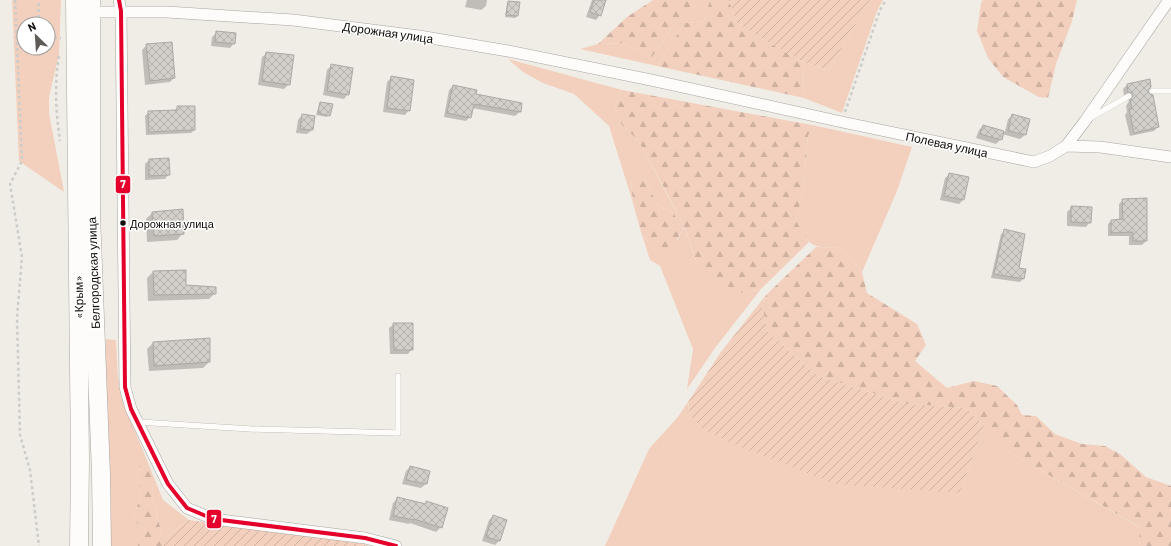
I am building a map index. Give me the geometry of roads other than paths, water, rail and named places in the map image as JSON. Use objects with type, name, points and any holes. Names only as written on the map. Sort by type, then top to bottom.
[{"type":"main road","name":"«Крым»","points":[[75,0],[80,460],[79,546]]},
{"type":"main road","name":"Белгородская улица","points":[[91,6],[91,215],[101,474],[102,546]]},
{"type":"street","points":[[119,0],[121,11],[125,387],[131,409],[168,484],[187,508],[213,519],[365,538],[396,546]]},
{"type":"street","name":"Полевая улица","points":[[651,80],[1034,162],[1050,156],[1066,146],[1169,0]]},
{"type":"street","name":"Дорожная улица","points":[[91,6],[121,11],[167,12],[292,20],[419,36],[508,51],[651,80]]},
{"type":"street","points":[[1066,146],[1100,146],[1171,156]]},
{"type":"lane","points":[[1152,91],[1171,91]]},
{"type":"lane","points":[[1085,121],[1129,96]]},
{"type":"lane","points":[[138,422],[251,429],[398,433],[398,376]]},
{"type":"place","name":"Дорожная улица","points":[[123,223]]}]
